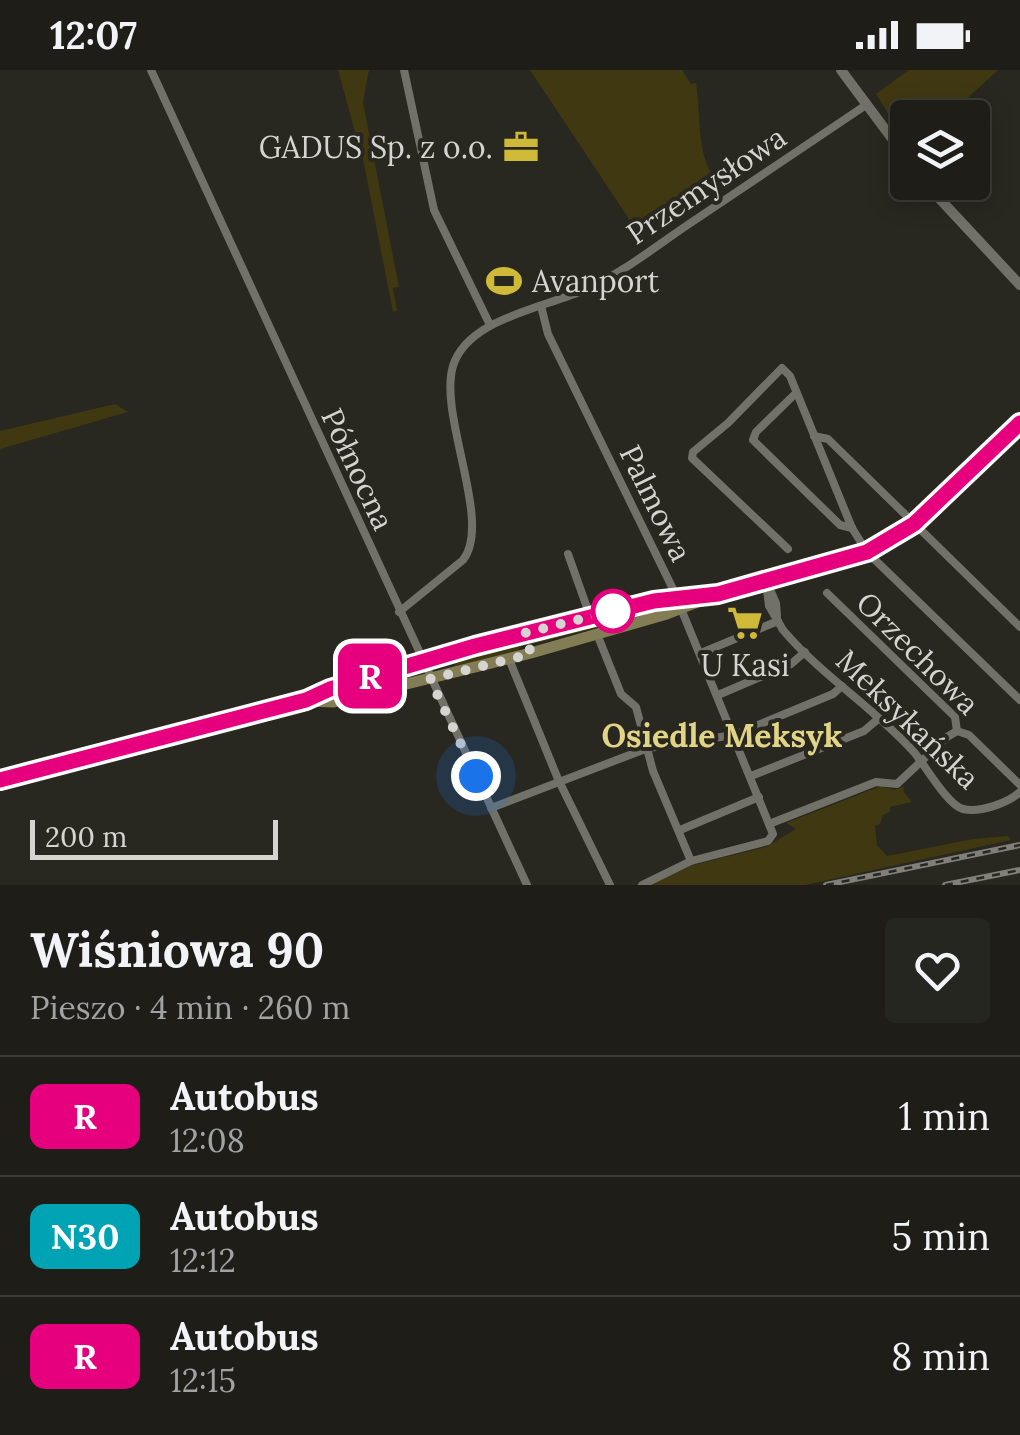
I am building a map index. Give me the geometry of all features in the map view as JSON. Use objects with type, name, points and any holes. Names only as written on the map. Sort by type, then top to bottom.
[{"type":"main road","points":[[0,780],[306,700],[421,661],[525,633],[590,616],[718,594],[867,552],[914,524],[1020,423]]},
{"type":"main road","points":[[306,700],[334,702],[531,654],[679,603]]},
{"type":"main road","points":[[525,633],[531,654]]},
{"type":"street","name":"Północna","points":[[150,70],[526,885]]},
{"type":"street","points":[[404,70],[434,210],[490,325]]},
{"type":"street","points":[[841,70],[890,137]]},
{"type":"street","name":"Przemysłowa","points":[[399,612],[463,560],[470,549],[472,520],[450,383],[460,352],[470,340],[490,325],[604,280],[866,106]]},
{"type":"street","points":[[941,200],[1020,285]]},
{"type":"street","name":"Palmowa","points":[[541,306],[548,334],[701,653],[771,829]]},
{"type":"street","points":[[788,549],[692,458],[693,452],[728,424],[782,368],[790,376],[852,528],[867,552],[1020,700]]},
{"type":"street","points":[[795,394],[756,432],[754,440],[840,525],[852,528]]},
{"type":"street","points":[[814,436],[828,439],[1020,626]]},
{"type":"street","points":[[568,554],[590,616]]},
{"type":"street","name":"Meksykańska","points":[[766,582],[768,606],[778,621],[805,652],[922,762],[959,808],[1002,803],[1011,800],[1020,788]]},
{"type":"street","name":"Orzechowa","points":[[827,593],[955,718],[957,731],[968,735],[1020,788]]},
{"type":"street","points":[[701,653],[778,621]]},
{"type":"street","points":[[597,634],[621,694],[636,707],[653,771],[692,860]]},
{"type":"street","points":[[718,694],[790,664],[805,652]]},
{"type":"street","points":[[509,659],[558,779],[610,885]]},
{"type":"street","points":[[491,808],[558,779],[648,748],[734,735],[833,694],[842,686]]},
{"type":"street","points":[[751,776],[864,731],[878,719]]},
{"type":"street","points":[[642,885],[692,860],[768,841],[771,829],[876,782],[897,784],[957,731]]},
{"type":"street","points":[[680,830],[759,797]]},
{"type":"shaded area","points":[[338,70],[369,70],[363,102],[399,287],[393,288],[397,310],[393,312],[364,164]]},
{"type":"shaded area","points":[[530,70],[682,70],[691,84],[696,83],[702,145],[715,180],[637,231]]},
{"type":"shaded area","points":[[909,70],[998,70],[965,100],[890,100],[890,117],[876,94]]},
{"type":"shaded area","points":[[115,404],[128,412],[0,449],[0,431]]},
{"type":"shaded area","points":[[661,605],[663,611],[533,644],[535,636]]},
{"type":"shaded area","points":[[515,641],[521,646],[519,650],[455,666],[453,657]]},
{"type":"shaded area","points":[[881,786],[894,790],[905,786],[903,791],[912,802],[890,807],[890,812],[875,826],[877,845],[887,856],[973,839],[1008,836],[1011,840],[805,885],[650,885],[690,866],[766,847],[796,829],[786,823]]},
{"type":"railway","points":[[826,885],[1020,845]]},
{"type":"railway","points":[[945,885],[1020,870]]},
{"type":"bus line","name":"R","points":[[0,780],[306,700],[391,670],[590,616],[654,601],[718,594],[842,561],[879,546],[914,524],[1020,423]]},
{"type":"place","name":"GADUS Sp. z o.o.","points":[[521,147]]},
{"type":"place","name":"Avanport","points":[[504,281]]},
{"type":"place","name":"U Kasi","points":[[745,623]]},
{"type":"district","name":"Osiedle Meksyk","points":[[722,735]]},
{"type":"route","points":[[476,776],[430,679],[531,654],[525,633],[613,611]]}]
